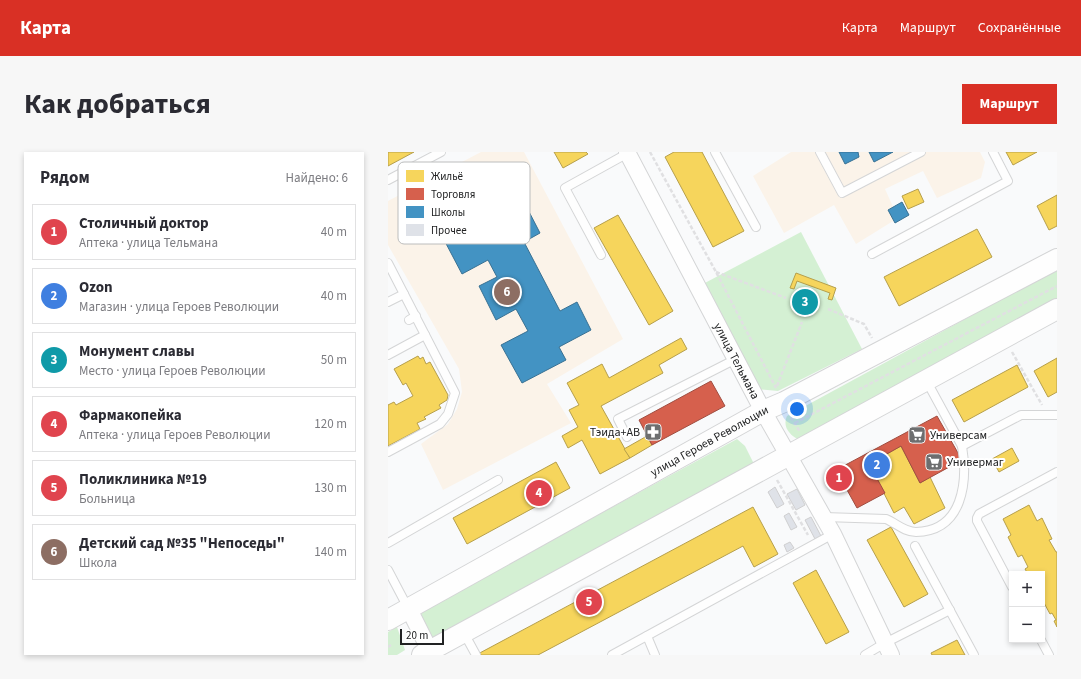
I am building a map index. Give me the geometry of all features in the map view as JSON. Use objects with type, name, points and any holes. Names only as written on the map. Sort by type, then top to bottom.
[{"type":"street","name":"улица Тельмана","points":[[629,152],[763,411],[833,534],[888,649]]},
{"type":"street","name":"улица Героев Революции","points":[[388,620],[763,411],[784,402],[1057,259]]},
{"type":"street","points":[[408,609],[426,653],[1057,309]]},
{"type":"lane","points":[[422,162],[441,152]]},
{"type":"lane","points":[[601,255],[565,188],[629,152]]},
{"type":"lane","points":[[715,152],[756,227]]},
{"type":"lane","points":[[820,152],[842,193],[921,152]]},
{"type":"lane","points":[[872,254],[1008,181],[993,152]]},
{"type":"lane","points":[[388,180],[398,175]]},
{"type":"lane","points":[[388,263],[404,294],[412,318],[425,335],[455,393],[448,414],[440,424],[388,452]]},
{"type":"lane","points":[[388,302],[404,294]]},
{"type":"lane","points":[[388,355],[425,335]]},
{"type":"lane","points":[[627,437],[618,419],[736,359]]},
{"type":"lane","points":[[824,517],[886,519],[896,522],[902,529],[916,532],[939,527],[953,515],[961,498],[964,470],[962,446],[926,380]]},
{"type":"lane","points":[[962,446],[1021,415],[1057,414]]},
{"type":"lane","points":[[1009,581],[977,521],[977,518],[980,514],[1057,472]]},
{"type":"lane","points":[[388,543],[498,480]]},
{"type":"lane","points":[[612,655],[833,534]]},
{"type":"lane","points":[[915,546],[974,655]]},
{"type":"lane","points":[[388,570],[408,609]]},
{"type":"lane","points":[[865,655],[888,649],[950,610]]},
{"type":"lane","points":[[464,633],[476,655]]},
{"type":"lane","points":[[647,636],[655,655]]},
{"type":"lane","points":[[1043,643],[1049,655]]},
{"type":"path","points":[[650,152],[716,272],[776,389],[802,322]]},
{"type":"path","points":[[716,272],[786,298]]},
{"type":"path","points":[[795,423],[1057,286]]},
{"type":"path","points":[[828,309],[864,324],[872,339]]},
{"type":"path","points":[[1010,348],[1048,415]]},
{"type":"path","points":[[784,402],[806,445]]},
{"type":"path","points":[[776,478],[814,544]]},
{"type":"shaded area","points":[[481,152],[524,152],[529,162],[462,162]]},
{"type":"shaded area","points":[[791,152],[980,152],[985,162],[981,178],[937,198],[923,171],[885,189],[898,218],[856,244],[834,205],[784,233],[753,176]]},
{"type":"shaded area","points":[[530,163],[623,339],[547,384],[571,423],[443,490],[421,444],[448,424],[457,409],[462,392],[459,369],[388,245],[388,201],[398,196],[398,244],[530,244]]},
{"type":"green space","points":[[801,232],[862,349],[778,391],[757,389],[703,284]]},
{"type":"green space","points":[[1057,269],[1057,304],[799,440],[793,436],[786,427],[787,416]]},
{"type":"green space","points":[[737,439],[745,446],[755,466],[435,639],[428,634],[423,624],[422,611]]},
{"type":"green space","points":[[397,627],[405,650],[397,655],[388,655],[388,632]]},
{"type":"building: Жильё","points":[[388,152],[414,152],[388,166]]},
{"type":"building: Жильё","points":[[554,152],[586,152],[588,154],[563,168]]},
{"type":"building: Жильё","points":[[674,152],[702,152],[744,231],[713,247],[665,157]]},
{"type":"building: Жильё","points":[[1006,152],[1037,152],[1013,165]]},
{"type":"building: Жильё","points":[[918,189],[924,202],[908,209],[902,196]]},
{"type":"building: Жильё","points":[[1057,195],[1057,226],[1049,230],[1037,206]]},
{"type":"building: Жильё","points":[[618,215],[673,311],[649,325],[594,228]]},
{"type":"building: Жильё","points":[[977,229],[992,257],[899,306],[884,277]]},
{"type":"building: Жильё","points":[[796,273],[836,288],[832,300],[828,299],[830,293],[797,281],[794,289],[790,288]]},
{"type":"building: Жильё","points":[[681,338],[687,349],[659,365],[663,373],[601,406],[630,458],[600,474],[582,440],[568,448],[562,436],[578,427],[569,410],[579,405],[567,383],[602,364],[609,378]]},
{"type":"building: Жильё","points":[[418,356],[420,359],[423,357],[426,364],[430,362],[448,395],[447,400],[439,405],[441,408],[424,417],[426,419],[417,423],[420,429],[388,446],[388,405],[394,402],[396,405],[413,396],[406,383],[403,385],[394,369]]},
{"type":"building: Жильё","points":[[1057,358],[1057,392],[1048,397],[1034,371]]},
{"type":"building: Жильё","points":[[1017,365],[1028,387],[964,422],[952,400]]},
{"type":"building: Жильё","points":[[647,436],[652,445],[630,458],[624,449]]},
{"type":"building: Жильё","points":[[901,446],[920,483],[930,477],[945,508],[914,524],[904,507],[894,513],[869,464]]},
{"type":"building: Жильё","points":[[1012,448],[1019,461],[999,472],[992,459]]},
{"type":"building: Жильё","points":[[556,462],[570,488],[467,544],[453,518]]},
{"type":"building: Жильё","points":[[1029,505],[1037,521],[1042,518],[1052,539],[1049,540],[1057,552],[1057,627],[1054,621],[1056,620],[1052,613],[1050,614],[1045,605],[1045,571],[1026,571],[1025,569],[1028,567],[1022,555],[1018,557],[1008,537],[1011,535],[1003,519]]},
{"type":"building: Жильё","points":[[753,507],[778,554],[754,567],[743,546],[538,655],[476,655]]},
{"type":"building: Жильё","points":[[891,527],[928,594],[904,607],[867,540]]},
{"type":"building: Жильё","points":[[816,570],[849,632],[826,644],[793,583]]},
{"type":"building: Жильё","points":[[957,640],[965,655],[932,655],[931,653]]},
{"type":"building: Торговля","points":[[711,381],[725,406],[652,445],[639,420]]},
{"type":"building: Торговля","name":"Универмаг","points":[[937,416],[962,460],[920,483],[901,446],[869,464],[885,493],[857,508],[836,470]]},
{"type":"building: Школы","points":[[839,152],[858,152],[859,157],[845,164]]},
{"type":"building: Школы","points":[[869,152],[893,152],[874,162]]},
{"type":"building: Школы","points":[[902,202],[909,215],[895,223],[888,210]]},
{"type":"building: Школы","points":[[530,214],[540,233],[530,239]]},
{"type":"building: Школы","points":[[446,244],[525,244],[560,311],[577,302],[591,330],[559,347],[566,360],[522,383],[501,345],[528,331],[516,309],[496,320],[479,286],[497,277],[488,260],[462,274]]},
{"type":"building: Прочее","points":[[775,487],[784,504],[777,508],[768,492]]},
{"type":"building: Прочее","points":[[797,489],[805,505],[796,510],[787,494]]},
{"type":"building: Прочее","points":[[789,513],[797,527],[791,530],[784,516]]},
{"type":"building: Прочее","points":[[811,517],[821,536],[815,539],[805,520]]},
{"type":"building: Прочее","points":[[790,542],[794,548],[787,552],[784,545]]},
{"type":"place","name":"Детский сад №35 \"Непоседы\"","points":[[507,292]]},
{"type":"place","name":"Монумент славы","points":[[805,302]]},
{"type":"place","name":"Тэида+АВ","points":[[653,432]]},
{"type":"place","name":"Универсам","points":[[917,435]]},
{"type":"place","name":"Универмаг","points":[[934,462]]},
{"type":"place","name":"Ozon","points":[[877,465]]},
{"type":"place","name":"Столичный доктор","points":[[839,478]]},
{"type":"place","name":"Фармакопейка","points":[[539,493]]},
{"type":"place","name":"Поликлиника №19","points":[[589,602]]}]
